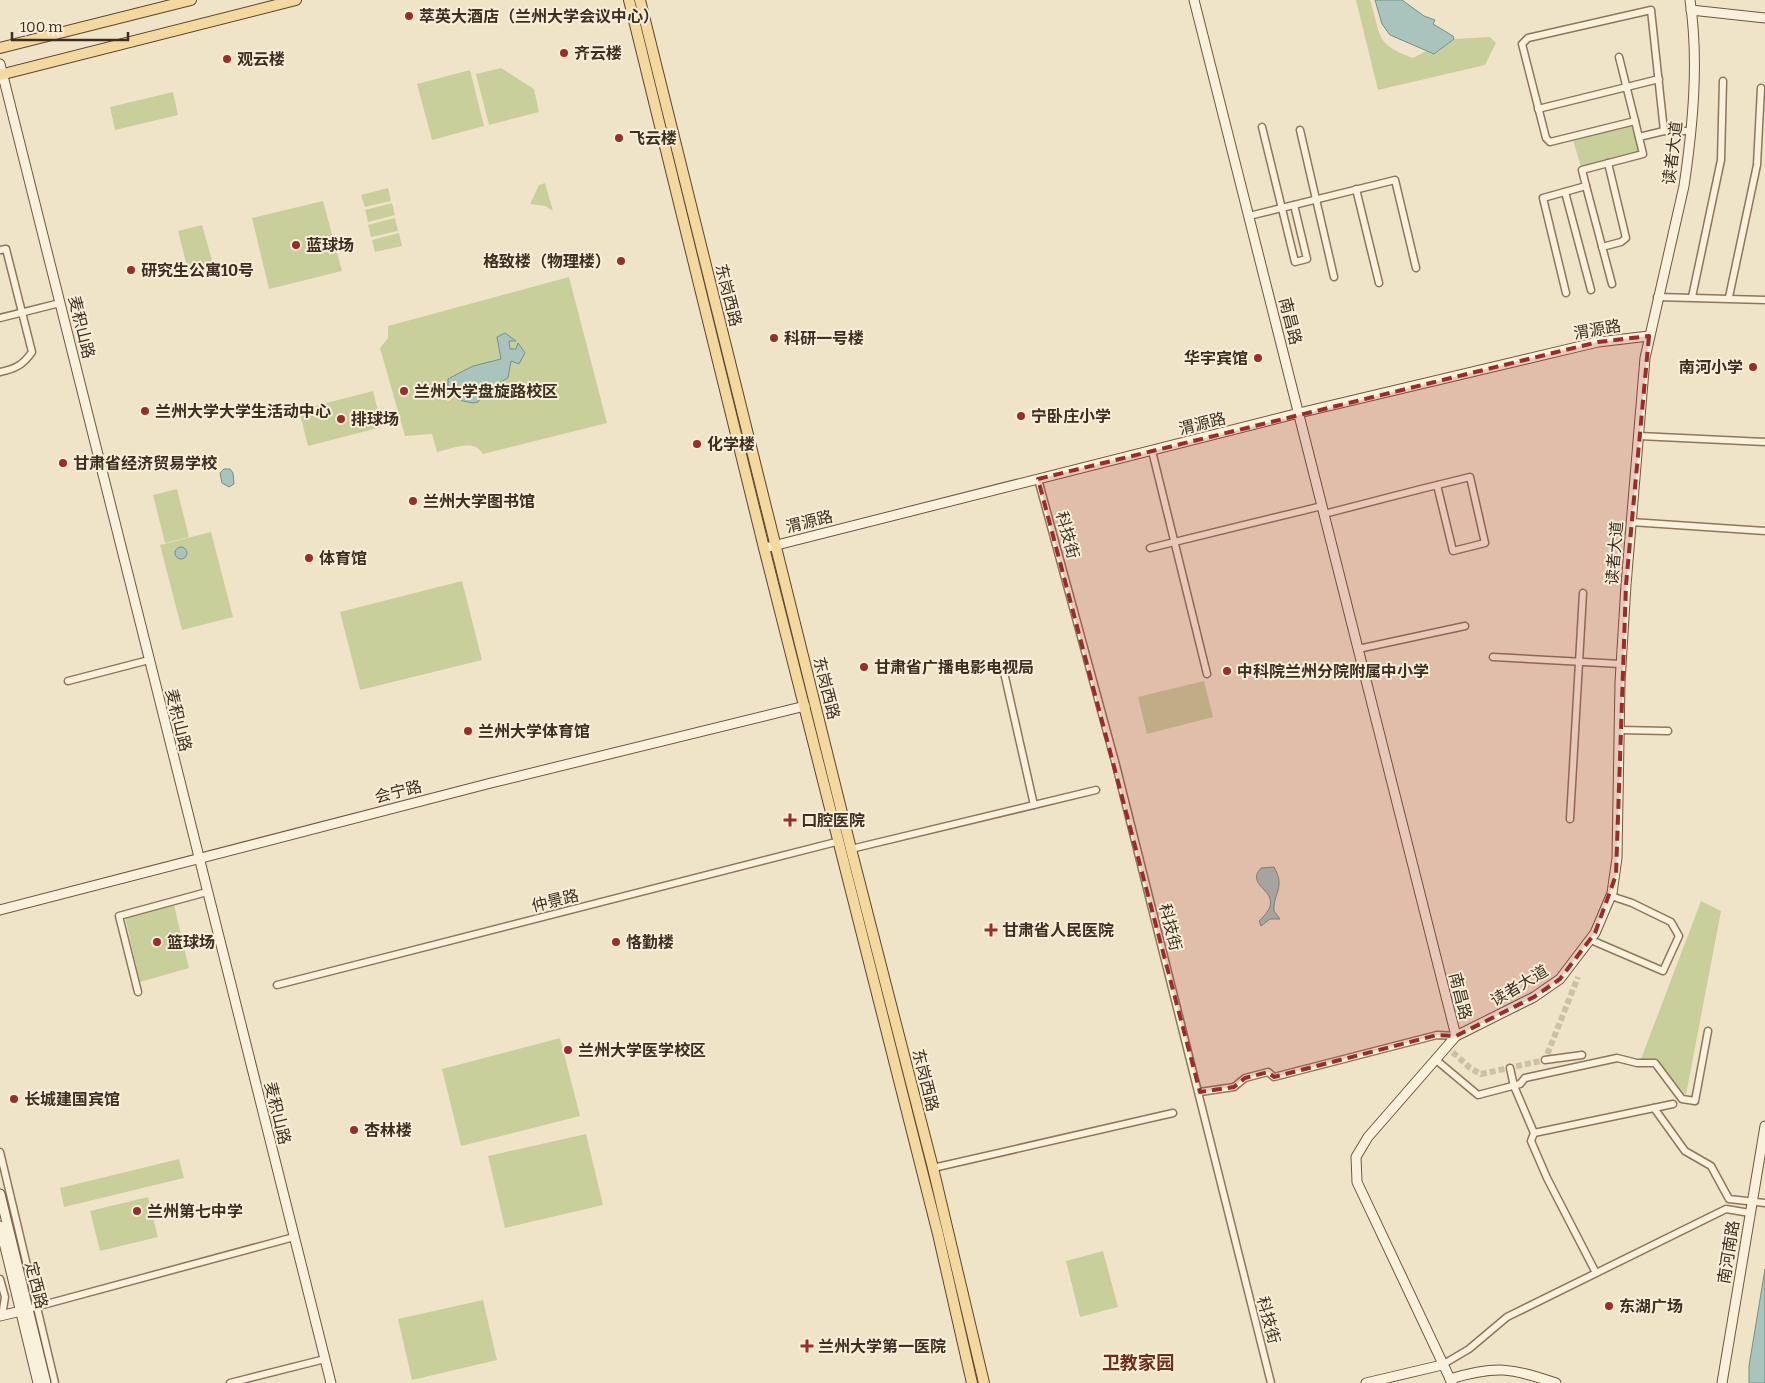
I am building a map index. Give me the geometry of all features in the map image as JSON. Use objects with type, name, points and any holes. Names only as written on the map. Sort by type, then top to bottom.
[{"type":"main road","points":[[0,48],[191,0]]},
{"type":"main road","points":[[1,71],[296,0]]},
{"type":"main road","points":[[623,0],[639,15]]},
{"type":"main road","name":"东岗西路","points":[[629,0],[639,15],[776,545],[851,850],[933,1168],[984,1383]]},
{"type":"main road","points":[[639,15],[641,0]]},
{"type":"main road","name":"东岗西路","points":[[639,15],[764,548],[840,841],[960,1324],[972,1383]]},
{"type":"street","name":"南昌路","points":[[1194,0],[1456,1036],[1368,1137],[1356,1156],[1356,1182],[1451,1381]]},
{"type":"street","name":"读者大道","points":[[1456,1036],[1514,1008],[1560,979],[1590,940],[1605,914],[1611,896],[1617,858],[1621,664],[1631,522],[1648,336],[1684,186],[1690,131],[1693,68],[1690,0]]},
{"type":"street","points":[[1635,121],[1550,142],[1546,138],[1522,44],[1528,38],[1652,10],[1664,131]]},
{"type":"street","points":[[1691,10],[1765,18]]},
{"type":"street","points":[[1612,284],[1582,170],[1643,154],[1619,57]]},
{"type":"street","name":"麦积山路","points":[[1,71],[331,1383]]},
{"type":"street","points":[[1538,109],[1659,80]]},
{"type":"street","points":[[1692,297],[1721,160],[1723,82]]},
{"type":"street","points":[[1729,297],[1757,165],[1761,88]]},
{"type":"street","points":[[1262,127],[1295,262],[1307,259],[1294,205]]},
{"type":"street","points":[[1300,130],[1334,277]]},
{"type":"street","points":[[1639,137],[1664,131],[1690,131]]},
{"type":"street","points":[[1602,247],[1622,242],[1626,238],[1608,163]]},
{"type":"street","points":[[1249,216],[1395,180],[1416,268]]},
{"type":"street","points":[[1566,293],[1543,198],[1586,186]]},
{"type":"street","points":[[1356,189],[1379,283]]},
{"type":"street","points":[[1565,192],[1591,290]]},
{"type":"street","points":[[0,250],[6,249],[32,352],[26,362],[17,368],[0,372]]},
{"type":"street","points":[[1657,297],[1729,297],[1765,300]]},
{"type":"street","points":[[0,318],[60,303]]},
{"type":"street","name":"渭源路","points":[[764,548],[1299,413],[1598,342],[1648,336]]},
{"type":"street","points":[[1639,436],[1765,442]]},
{"type":"street","points":[[1152,451],[1206,674]]},
{"type":"street","points":[[1150,548],[1470,477],[1485,543],[1453,551],[1437,485]]},
{"type":"street","name":"科技街","points":[[1038,479],[1116,765],[1200,1092],[1234,1241],[1272,1383]]},
{"type":"street","points":[[1631,522],[1765,531]]},
{"type":"street","points":[[1570,819],[1583,593]]},
{"type":"street","points":[[1358,649],[1464,626]]},
{"type":"street","points":[[1493,656],[1621,664]]},
{"type":"street","points":[[68,681],[149,660]]},
{"type":"street","points":[[1003,668],[1034,805]]},
{"type":"street","name":"会宁路","points":[[0,910],[198,858],[805,706]]},
{"type":"street","points":[[1619,730],[1668,731]]},
{"type":"street","points":[[851,850],[1096,790]]},
{"type":"street","name":"仲景路","points":[[277,985],[840,841]]},
{"type":"street","points":[[138,992],[119,916],[207,892]]},
{"type":"street","points":[[1590,940],[1664,971],[1679,936],[1671,922],[1632,903],[1611,896]]},
{"type":"street","points":[[1435,1059],[1478,1095],[1520,1084],[1526,1078],[1617,1058],[1637,1063],[1655,1063],[1682,1099],[1694,1101],[1708,1031]]},
{"type":"street","points":[[1200,1092],[1234,1087],[1245,1078],[1268,1072],[1274,1077],[1437,1035],[1456,1036]]},
{"type":"street","points":[[1545,1060],[1582,1055]]},
{"type":"street","points":[[1510,1068],[1514,1086],[1534,1133],[1531,1141],[1547,1178],[1596,1273]]},
{"type":"street","points":[[1534,1133],[1673,1104]]},
{"type":"street","points":[[1654,1108],[1685,1151],[1711,1166],[1729,1199],[1752,1200],[1765,1203]]},
{"type":"street","points":[[933,1168],[1173,1113]]},
{"type":"street","name":"南河南路","points":[[1722,1383],[1765,1126]]},
{"type":"street","points":[[0,1152],[55,1383]]},
{"type":"street","name":"定西路","points":[[0,1194],[38,1383]]},
{"type":"street","points":[[1366,1383],[1442,1365],[1469,1349],[1507,1317],[1596,1273],[1726,1209],[1750,1213]]},
{"type":"street","name":"定西路","points":[[0,1226],[46,1383]]},
{"type":"street","points":[[0,1279],[4,1297],[1,1316],[294,1236]]},
{"type":"street","points":[[230,1383],[325,1359]]},
{"type":"street","points":[[1451,1381],[1478,1371],[1496,1368],[1516,1371],[1556,1383]]},
{"type":"highlighted area","points":[[1649,336],[1626,585],[1616,875],[1595,933],[1560,979],[1534,997],[1456,1036],[1437,1035],[1274,1077],[1268,1072],[1245,1078],[1234,1087],[1200,1092],[1038,479],[1598,342]]},
{"type":"green space","points":[[1356,0],[1370,0],[1378,30],[1385,43],[1400,53],[1413,58],[1426,51],[1435,54],[1454,39],[1490,37],[1496,43],[1485,65],[1378,90]]},
{"type":"green space","points":[[501,68],[534,89],[539,112],[489,125],[476,74]]},
{"type":"green space","points":[[470,70],[484,126],[432,140],[417,84]]},
{"type":"green space","points":[[173,92],[178,115],[115,130],[110,107]]},
{"type":"green space","points":[[1631,125],[1639,152],[1581,167],[1573,140]]},
{"type":"green space","points":[[545,183],[553,211],[545,206],[530,204],[539,185]]},
{"type":"green space","points":[[388,188],[391,201],[365,207],[361,195]]},
{"type":"green space","name":"蓝球场","points":[[323,201],[342,271],[269,289],[252,218]]},
{"type":"green space","points":[[392,203],[395,215],[368,222],[365,210]]},
{"type":"green space","points":[[395,218],[398,231],[371,237],[368,225]]},
{"type":"green space","points":[[202,225],[214,267],[200,266],[194,268],[189,274],[178,231]]},
{"type":"green space","points":[[399,233],[402,246],[375,252],[372,240]]},
{"type":"green space","points":[[569,277],[607,423],[483,454],[479,449],[468,446],[437,452],[432,434],[405,436],[380,348],[388,338],[388,326]]},
{"type":"green space","name":"排球场","points":[[373,391],[382,427],[308,446],[299,410]]},
{"type":"green space","points":[[177,489],[189,537],[165,543],[153,495]]},
{"type":"green space","points":[[211,532],[233,617],[182,630],[160,545]]},
{"type":"green space","points":[[462,581],[482,660],[360,690],[340,612]]},
{"type":"green space","points":[[1204,681],[1213,717],[1147,734],[1138,697]]},
{"type":"green space","points":[[1701,901],[1721,911],[1686,1095],[1656,1066],[1641,1059]]},
{"type":"green space","name":"篮球场","points":[[174,905],[189,968],[140,982],[125,917]]},
{"type":"green space","points":[[560,1038],[580,1116],[461,1146],[442,1069]]},
{"type":"green space","points":[[586,1134],[603,1205],[505,1228],[488,1156]]},
{"type":"green space","points":[[179,1159],[184,1178],[64,1207],[60,1188]]},
{"type":"green space","points":[[148,1197],[158,1237],[100,1251],[90,1211]]},
{"type":"green space","points":[[1103,1251],[1118,1307],[1080,1317],[1066,1261]]},
{"type":"green space","points":[[483,1300],[497,1360],[412,1380],[398,1319]]},
{"type":"water","points":[[1375,0],[1402,0],[1424,16],[1435,20],[1433,24],[1453,36],[1454,39],[1434,54],[1390,35],[1382,24]]},
{"type":"water","points":[[505,333],[516,341],[509,341],[510,349],[516,349],[518,343],[525,353],[519,364],[511,361],[508,378],[487,389],[478,402],[458,400],[448,388],[448,379],[473,366],[501,359],[497,337]]},
{"type":"water","points":[[224,469],[230,469],[233,473],[234,484],[229,487],[222,483],[220,473]]},
{"type":"water","points":[[181,547],[187,553],[181,559],[175,553]]},
{"type":"water","points":[[1274,867],[1279,885],[1274,911],[1280,919],[1270,919],[1261,926],[1259,921],[1268,911],[1271,903],[1269,897],[1257,881],[1257,875],[1261,868]]},
{"type":"water","points":[[1765,1269],[1765,1383],[1749,1383],[1749,1366]]},
{"type":"tunnel","points":[[1446,1046],[1470,1068],[1481,1074],[1545,1060],[1578,977]]},
{"type":"place","name":"萃英大酒店（兰州大学会议中心）","points":[[409,16]]},
{"type":"place","name":"齐云楼","points":[[564,53]]},
{"type":"place","name":"观云楼","points":[[227,59]]},
{"type":"place","name":"飞云楼","points":[[619,138]]},
{"type":"place","name":"蓝球场","points":[[296,245]]},
{"type":"place","name":"格致楼（物理楼）","points":[[621,261]]},
{"type":"place","name":"研究生公寓10号","points":[[131,270]]},
{"type":"place","name":"科研一号楼","points":[[774,338]]},
{"type":"place","name":"华宇宾馆","points":[[1258,358]]},
{"type":"place","name":"南河小学","points":[[1753,367]]},
{"type":"place","name":"兰州大学盘旋路校区","points":[[404,391]]},
{"type":"place","name":"兰州大学大学生活动中心","points":[[145,411]]},
{"type":"place","name":"宁卧庄小学","points":[[1021,416]]},
{"type":"place","name":"排球场","points":[[341,419]]},
{"type":"place","name":"化学楼","points":[[697,444]]},
{"type":"place","name":"甘肃省经济贸易学校","points":[[63,463]]},
{"type":"place","name":"兰州大学图书馆","points":[[413,501]]},
{"type":"place","name":"体育馆","points":[[309,558]]},
{"type":"place","name":"甘肃省广播电影电视局","points":[[864,667]]},
{"type":"place","name":"中科院兰州分院附属中小学","points":[[1227,671]]},
{"type":"place","name":"兰州大学体育馆","points":[[468,731]]},
{"type":"place","name":"口腔医院","points":[[790,820]]},
{"type":"place","name":"甘肃省人民医院","points":[[991,930]]},
{"type":"place","name":"篮球场","points":[[157,942]]},
{"type":"place","name":"恪勤楼","points":[[616,942]]},
{"type":"place","name":"兰州大学医学校区","points":[[568,1050]]},
{"type":"place","name":"长城建国宾馆","points":[[14,1099]]},
{"type":"place","name":"杏林楼","points":[[354,1130]]},
{"type":"place","name":"兰州第七中学","points":[[137,1211]]},
{"type":"place","name":"东湖广场","points":[[1609,1306]]},
{"type":"place","name":"兰州大学第一医院","points":[[807,1346]]},
{"type":"district","name":"卫教家园","points":[[1138,1363]]}]
